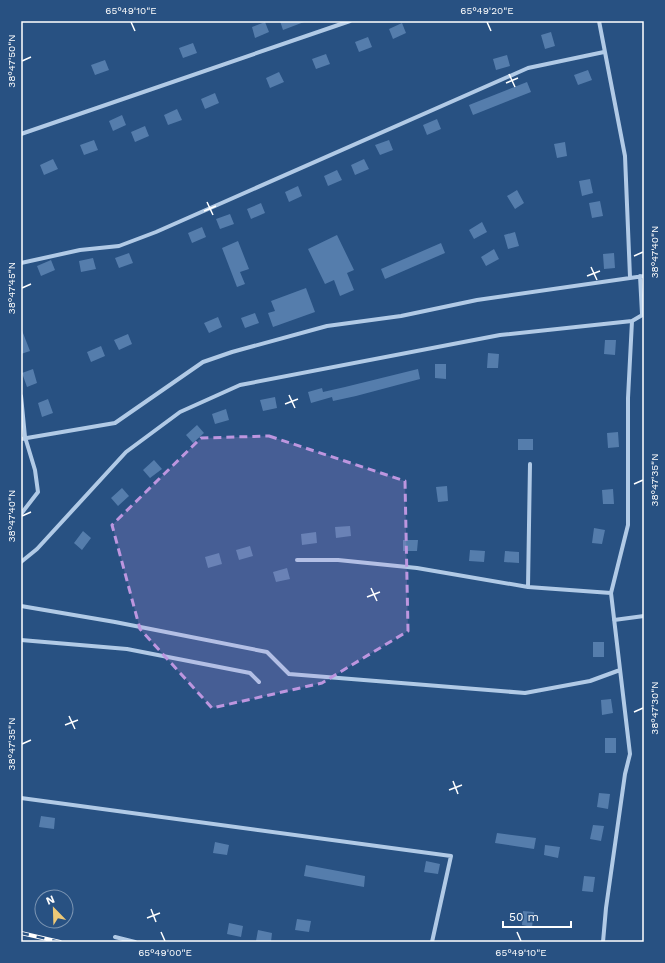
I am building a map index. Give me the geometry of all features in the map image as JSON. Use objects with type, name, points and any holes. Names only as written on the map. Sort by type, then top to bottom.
[{"type":"street","points":[[21,134],[350,21]]},
{"type":"street","points":[[599,21],[625,156],[630,277]]},
{"type":"street","points":[[21,263],[80,250],[119,246],[163,229],[528,68],[604,52]]},
{"type":"street","points":[[21,562],[37,549],[126,452],[180,412],[240,385],[500,335],[632,321],[643,314],[642,276],[477,300],[401,316],[327,326],[232,352],[203,362],[115,423],[23,438]]},
{"type":"street","points":[[603,942],[606,908],[625,774],[630,754],[611,593],[628,525],[628,398],[632,321]]},
{"type":"street","points":[[21,396],[23,438],[35,470],[38,492],[21,514]]},
{"type":"street","points":[[528,587],[530,464]]},
{"type":"street","points":[[296,560],[338,560],[417,568],[528,587],[611,593]]},
{"type":"street","points":[[21,606],[116,622],[267,652],[289,674],[525,693],[590,681],[620,670]]},
{"type":"street","points":[[614,620],[644,616]]},
{"type":"street","points":[[21,640],[127,649],[250,673],[259,682]]},
{"type":"street","points":[[21,798],[451,856],[432,942]]},
{"type":"street","points":[[115,937],[135,942]]},
{"type":"highlighted area","points":[[269,436],[405,481],[408,631],[322,683],[212,708],[140,629],[112,525],[201,438]]},
{"type":"building","points":[[280,21],[304,21],[304,22],[283,30]]},
{"type":"building","points":[[265,22],[269,32],[255,38],[252,27]]},
{"type":"building","points":[[402,23],[406,33],[393,39],[389,29]]},
{"type":"building","points":[[551,32],[555,46],[545,49],[541,35]]},
{"type":"building","points":[[368,37],[372,47],[359,52],[355,42]]},
{"type":"building","points":[[193,43],[197,53],[183,58],[179,48]]},
{"type":"building","points":[[326,54],[330,64],[316,69],[312,59]]},
{"type":"building","points":[[507,55],[510,66],[496,70],[493,59]]},
{"type":"building","points":[[105,60],[109,70],[95,75],[91,65]]},
{"type":"building","points":[[588,70],[592,80],[578,85],[574,75]]},
{"type":"building","points":[[279,72],[284,82],[270,88],[266,78]]},
{"type":"building","points":[[527,82],[531,92],[473,115],[469,105]]},
{"type":"building","points":[[215,93],[219,103],[205,109],[201,99]]},
{"type":"building","points":[[177,109],[182,120],[168,125],[164,115]]},
{"type":"building","points":[[122,115],[126,125],[113,131],[109,121]]},
{"type":"building","points":[[437,119],[441,129],[427,135],[423,125]]},
{"type":"building","points":[[145,126],[149,136],[135,142],[131,132]]},
{"type":"building","points":[[94,140],[98,150],[84,155],[80,145]]},
{"type":"building","points":[[389,140],[393,150],[380,155],[375,145]]},
{"type":"building","points":[[565,142],[567,156],[557,158],[554,144]]},
{"type":"building","points":[[53,159],[58,169],[44,175],[40,165]]},
{"type":"building","points":[[364,159],[369,169],[355,175],[351,165]]},
{"type":"building","points":[[337,170],[342,180],[328,186],[324,176]]},
{"type":"building","points":[[590,179],[593,193],[582,196],[579,181]]},
{"type":"building","points":[[298,186],[302,196],[289,202],[285,192]]},
{"type":"building","points":[[517,190],[524,203],[515,209],[507,196]]},
{"type":"building","points":[[600,201],[603,216],[592,218],[589,203]]},
{"type":"building","points":[[261,203],[265,213],[251,219],[247,209]]},
{"type":"building","points":[[230,214],[234,224],[220,229],[216,219]]},
{"type":"building","points":[[482,222],[487,232],[474,239],[469,230]]},
{"type":"building","points":[[202,227],[206,237],[192,243],[188,233]]},
{"type":"building","points":[[515,232],[519,246],[508,249],[504,235]]},
{"type":"building","points":[[337,235],[354,270],[347,273],[354,290],[340,296],[334,280],[325,284],[308,249]]},
{"type":"building","points":[[238,241],[249,269],[240,272],[245,284],[237,287],[222,248]]},
{"type":"building","points":[[441,243],[445,253],[385,279],[381,269]]},
{"type":"building","points":[[494,249],[499,259],[486,266],[481,257]]},
{"type":"building","points":[[129,253],[133,263],[119,268],[115,258]]},
{"type":"building","points":[[614,253],[615,268],[604,269],[603,254]]},
{"type":"building","points":[[93,258],[96,269],[81,272],[79,261]]},
{"type":"building","points":[[51,260],[55,270],[41,276],[37,266]]},
{"type":"building","points":[[306,288],[315,312],[273,327],[268,313],[275,311],[271,301]]},
{"type":"building","points":[[255,313],[259,323],[245,328],[241,318]]},
{"type":"building","points":[[218,317],[222,327],[209,333],[204,323]]},
{"type":"building","points":[[21,328],[30,351],[21,354]]},
{"type":"building","points":[[128,334],[132,344],[119,350],[114,340]]},
{"type":"building","points":[[605,340],[616,340],[615,355],[604,354]]},
{"type":"building","points":[[101,346],[105,356],[91,362],[87,352]]},
{"type":"building","points":[[488,353],[499,354],[498,368],[487,368]]},
{"type":"building","points":[[435,364],[446,364],[446,379],[435,378]]},
{"type":"building","points":[[33,369],[37,383],[27,387],[22,373]]},
{"type":"building","points":[[418,369],[420,379],[333,401],[332,397],[311,403],[308,392],[322,388],[323,392]]},
{"type":"building","points":[[275,397],[277,408],[263,411],[260,400]]},
{"type":"building","points":[[48,399],[53,413],[42,417],[38,403]]},
{"type":"building","points":[[226,409],[229,420],[215,424],[212,414]]},
{"type":"building","points":[[197,425],[204,433],[193,443],[186,435]]},
{"type":"building","points":[[618,432],[619,447],[608,448],[607,433]]},
{"type":"building","points":[[518,439],[533,439],[533,450],[518,450]]},
{"type":"building","points":[[154,460],[162,469],[150,478],[143,470]]},
{"type":"building","points":[[447,486],[448,501],[438,502],[436,487]]},
{"type":"building","points":[[122,488],[129,496],[118,506],[111,498]]},
{"type":"building","points":[[613,489],[614,504],[603,504],[602,490]]},
{"type":"building","points":[[350,526],[351,536],[336,538],[335,527]]},
{"type":"building","points":[[594,528],[605,530],[602,544],[592,543]]},
{"type":"building","points":[[83,531],[91,538],[82,550],[74,543]]},
{"type":"building","points":[[316,532],[317,543],[302,545],[301,534]]},
{"type":"building","points":[[403,540],[418,540],[417,551],[403,551]]},
{"type":"building","points":[[250,546],[253,556],[239,560],[236,550]]},
{"type":"building","points":[[470,550],[485,551],[484,562],[469,561]]},
{"type":"building","points":[[505,551],[519,552],[519,563],[504,562]]},
{"type":"building","points":[[219,553],[222,564],[208,568],[205,557]]},
{"type":"building","points":[[287,568],[290,579],[276,582],[273,572]]},
{"type":"building","points":[[593,642],[604,642],[604,657],[593,657]]},
{"type":"building","points":[[611,699],[613,713],[602,715],[601,700]]},
{"type":"building","points":[[605,738],[616,738],[616,753],[605,753]]},
{"type":"building","points":[[599,793],[610,794],[608,809],[597,807]]},
{"type":"building","points":[[41,816],[55,818],[54,829],[39,827]]},
{"type":"building","points":[[593,825],[604,826],[601,841],[590,839]]},
{"type":"building","points":[[497,833],[536,838],[534,849],[495,843]]},
{"type":"building","points":[[215,842],[229,845],[227,855],[213,853]]},
{"type":"building","points":[[545,845],[560,847],[558,858],[544,855]]},
{"type":"building","points":[[426,861],[440,864],[438,874],[424,872]]},
{"type":"building","points":[[306,865],[365,876],[364,887],[304,876]]},
{"type":"building","points":[[584,876],[595,877],[593,892],[582,891]]},
{"type":"building","points":[[523,911],[534,912],[532,927],[522,925]]},
{"type":"building","points":[[297,919],[311,921],[309,932],[295,930]]},
{"type":"building","points":[[229,923],[243,926],[241,937],[227,934]]},
{"type":"building","points":[[258,930],[272,933],[271,942],[256,941]]},
{"type":"railway","points":[[21,933],[60,942]]}]
